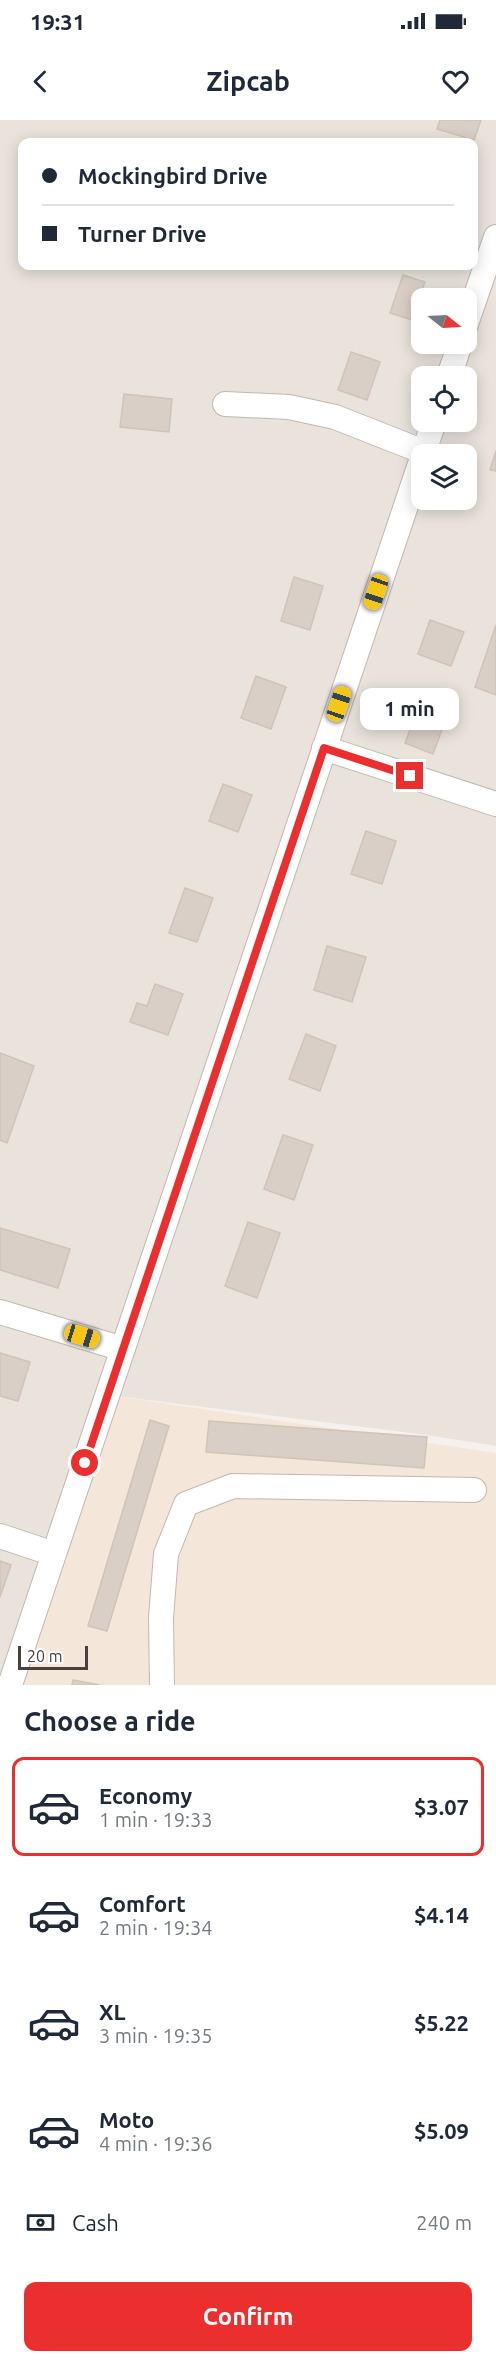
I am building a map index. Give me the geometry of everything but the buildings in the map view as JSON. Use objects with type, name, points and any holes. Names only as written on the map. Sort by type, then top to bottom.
[{"type":"street","points":[[477,292],[496,237]]},
{"type":"street","points":[[225,404],[289,406],[334,417],[411,450]]},
{"type":"street","points":[[10,1685],[411,491]]},
{"type":"street","points":[[324,748],[496,804]]},
{"type":"street","points":[[0,1312],[123,1349]]},
{"type":"street","points":[[162,1685],[161,1618],[166,1554],[186,1504],[233,1486],[474,1490]]},
{"type":"street","points":[[0,1536],[54,1554]]},
{"type":"shaded area","points":[[0,120],[496,120],[496,1446],[427,1435],[108,1395],[0,1685]]},
{"type":"shaded area","points":[[108,1395],[496,1453],[496,1685],[19,1685]]},
{"type":"route","points":[[85,1463],[324,748],[410,776]]}]
